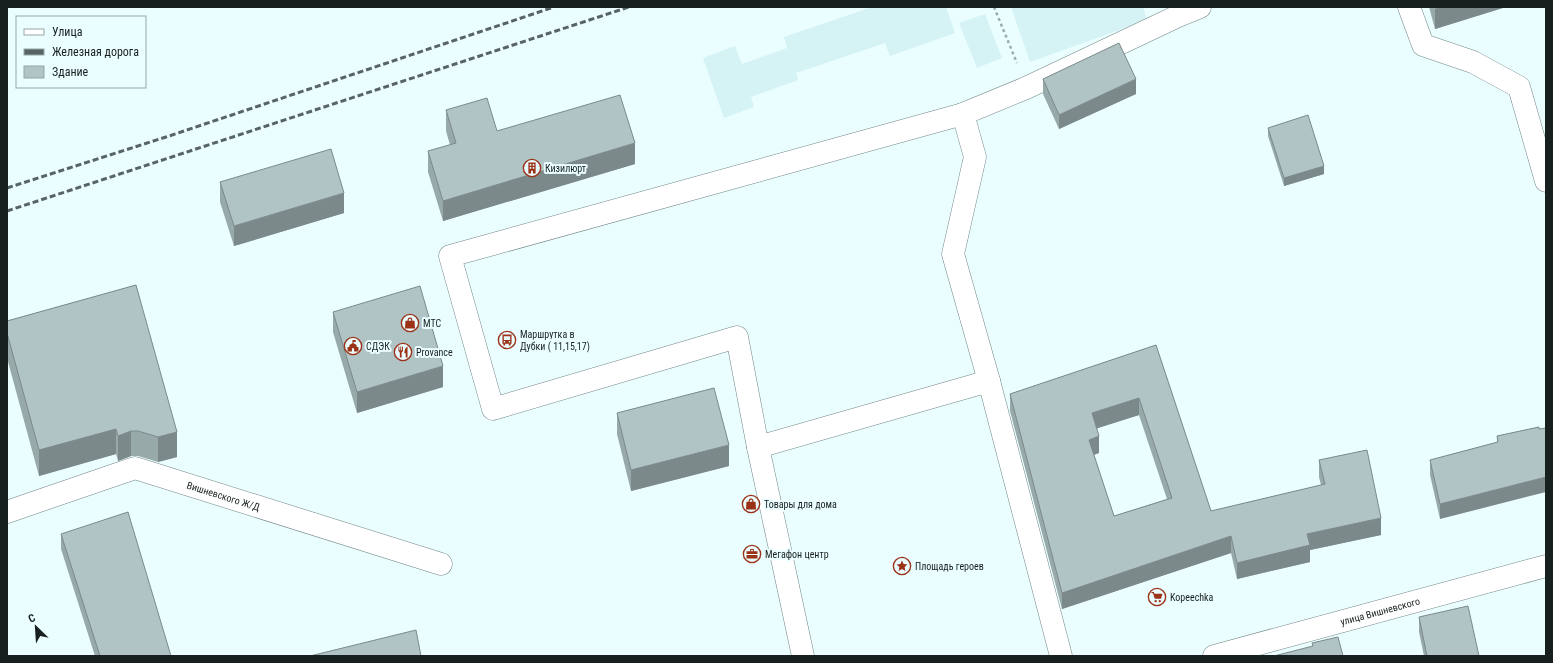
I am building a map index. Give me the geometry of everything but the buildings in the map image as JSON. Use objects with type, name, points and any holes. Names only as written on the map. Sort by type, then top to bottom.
[{"type":"street","points":[[803,656],[758,447],[737,337],[493,409],[450,256],[963,114],[1026,88],[1200,7]]},
{"type":"street","points":[[1409,7],[1423,45],[1473,62],[1519,86],[1546,181]]},
{"type":"street","points":[[963,114],[975,157],[953,254],[989,381],[1061,656]]},
{"type":"street","points":[[758,447],[989,381]]},
{"type":"street","name":"Вишневского Ж/Д","points":[[7,512],[135,468],[441,564]]},
{"type":"street","name":"улица Вишневского","points":[[1214,656],[1546,566]]},
{"type":"path","points":[[994,7],[1018,67]]},
{"type":"shaded area","points":[[872,7],[946,7],[955,33],[890,56],[885,43],[796,73],[798,80],[751,97],[754,107],[724,118],[703,58],[735,46],[742,64],[787,48],[784,37]]},
{"type":"shaded area","points":[[1011,7],[1143,7],[1147,20],[1030,62]]},
{"type":"shaded area","points":[[985,14],[1002,58],[977,68],[959,23]]},
{"type":"railway","points":[[7,188],[166,137],[554,7]]},
{"type":"railway","points":[[7,211],[629,7]]},
{"type":"place","name":"Кизилюрт","points":[[532,168]]},
{"type":"place","name":"МТС","points":[[410,323]]},
{"type":"place","name":"Маршрутка в Дубки ( 11,15,17)","points":[[507,340]]},
{"type":"place","name":"СДЭК","points":[[353,346]]},
{"type":"place","name":"Provance","points":[[403,352]]},
{"type":"place","name":"Товары для дома","points":[[751,504]]},
{"type":"place","name":"Мегафон центр","points":[[752,554]]},
{"type":"place","name":"Площадь героев","points":[[902,566]]},
{"type":"place","name":"Kopeechka","points":[[1157,597]]}]
